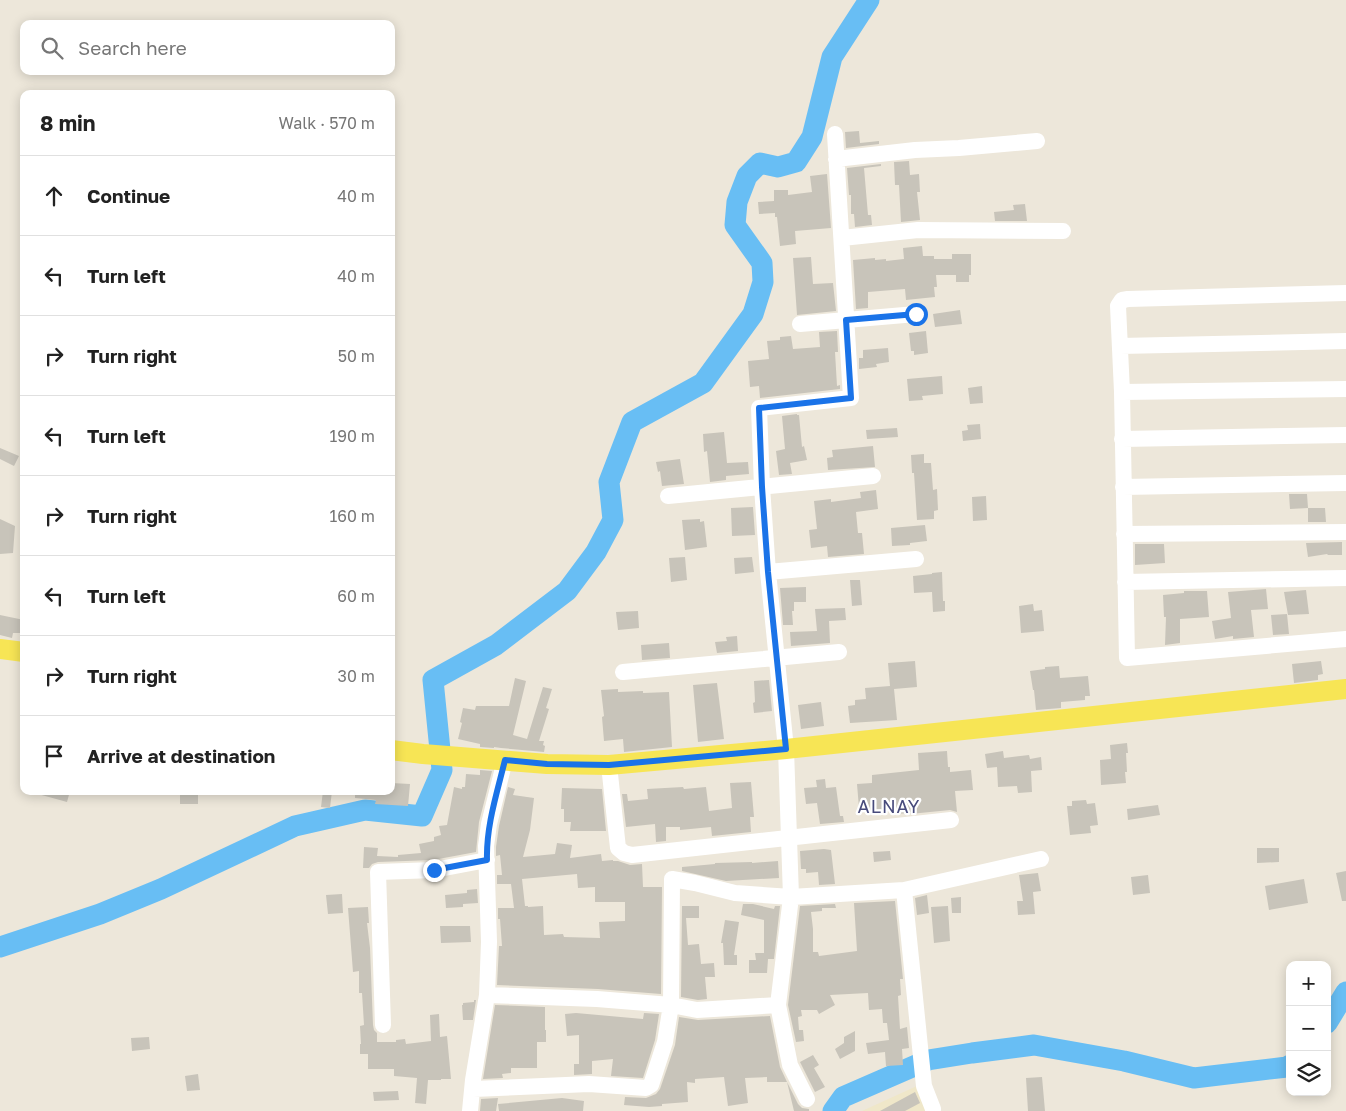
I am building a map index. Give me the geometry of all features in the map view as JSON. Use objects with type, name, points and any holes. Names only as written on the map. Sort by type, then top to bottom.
[{"type":"main road","points":[[0,649],[20,652]]},
{"type":"main road","points":[[395,750],[547,764],[609,765],[786,749],[1346,689]]},
{"type":"street","points":[[807,1099],[790,1065],[778,1005],[791,897],[786,749],[768,572],[759,408],[851,398],[836,134]]},
{"type":"street","points":[[836,159],[915,150],[1036,141]]},
{"type":"street","points":[[842,238],[918,230],[1063,231]]},
{"type":"street","points":[[1346,293],[1122,300],[1118,306],[1122,392],[1126,658],[1346,639]]},
{"type":"street","points":[[800,324],[916,314]]},
{"type":"street","points":[[1120,346],[1346,341]]},
{"type":"street","points":[[1122,392],[1346,389]]},
{"type":"street","points":[[1122,439],[1346,435]]},
{"type":"street","points":[[668,496],[872,476]]},
{"type":"street","points":[[1123,487],[1346,483]]},
{"type":"street","points":[[1124,534],[1346,532]]},
{"type":"street","points":[[768,572],[916,559]]},
{"type":"street","points":[[1125,582],[1346,578]]},
{"type":"street","points":[[622,672],[839,652]]},
{"type":"street","points":[[470,1111],[487,995],[489,942],[486,846],[489,824],[505,760]]},
{"type":"street","points":[[609,765],[618,848],[624,853],[632,855],[951,820]]},
{"type":"street","points":[[472,1089],[589,1084],[646,1088],[651,1085],[665,1042],[671,1005],[672,879],[695,883],[734,894],[791,897],[904,890],[1041,859]]},
{"type":"street","points":[[383,1025],[378,872],[434,870],[487,860]]},
{"type":"street","points":[[904,890],[924,1086],[933,1109]]},
{"type":"street","points":[[487,995],[596,999],[671,1005],[697,1010],[778,1005]]},
{"type":"shaded area","points":[[919,1085],[927,1111],[862,1111]]},
{"type":"building","points":[[859,131],[860,143],[879,141],[879,144],[846,148],[845,132]]},
{"type":"building","points":[[909,161],[910,175],[919,174],[920,192],[917,192],[920,220],[901,222],[899,185],[895,185],[894,162]]},
{"type":"building","points":[[881,164],[881,166],[864,168],[868,215],[871,215],[872,225],[855,227],[854,214],[851,214],[851,195],[849,195],[847,168]]},
{"type":"building","points":[[827,174],[831,228],[795,231],[796,244],[780,246],[775,213],[759,214],[758,202],[774,201],[774,190],[788,190],[788,195],[812,192],[810,176]]},
{"type":"building","points":[[1025,204],[1027,221],[995,221],[994,212],[1014,210],[1013,205]]},
{"type":"building","points":[[922,246],[923,256],[934,256],[934,259],[952,259],[952,254],[971,254],[969,282],[956,282],[956,275],[936,275],[937,287],[934,287],[935,297],[906,300],[905,289],[868,292],[868,308],[856,309],[853,260],[875,258],[875,260],[886,259],[886,261],[904,259],[903,248]]},
{"type":"building","points":[[811,257],[813,284],[833,283],[836,311],[797,315],[793,258]]},
{"type":"building","points":[[960,310],[962,324],[935,327],[933,314]]},
{"type":"building","points":[[837,331],[838,352],[835,352],[837,386],[840,385],[840,389],[760,398],[759,386],[750,387],[748,361],[769,359],[767,341],[780,340],[780,337],[791,336],[793,349],[820,347],[819,332]]},
{"type":"building","points":[[926,331],[928,353],[914,355],[914,351],[911,351],[909,333]]},
{"type":"building","points":[[888,348],[889,362],[876,364],[877,367],[859,369],[859,358],[863,358],[863,350]]},
{"type":"building","points":[[942,376],[943,394],[922,396],[923,400],[909,401],[907,379]]},
{"type":"building","points":[[982,386],[983,403],[970,404],[968,388]]},
{"type":"building","points":[[799,415],[802,447],[804,446],[807,460],[790,463],[792,474],[779,475],[776,451],[785,449],[782,416]]},
{"type":"building","points":[[980,424],[981,439],[963,441],[962,431],[968,430],[967,425]]},
{"type":"building","points":[[897,428],[898,437],[867,439],[866,430]]},
{"type":"building","points":[[724,432],[727,463],[748,462],[749,474],[726,476],[726,480],[710,482],[707,451],[704,452],[703,434]]},
{"type":"building","points":[[873,446],[875,467],[828,470],[827,458],[833,457],[832,450]]},
{"type":"building","points":[[0,448],[19,456],[14,466],[0,459]]},
{"type":"building","points":[[924,454],[924,463],[931,463],[933,490],[937,489],[938,510],[934,511],[934,519],[917,520],[911,455]]},
{"type":"building","points":[[680,459],[684,484],[662,486],[660,471],[658,472],[656,462]]},
{"type":"building","points":[[876,490],[878,509],[856,512],[858,533],[862,533],[864,554],[828,557],[827,546],[811,548],[809,530],[817,529],[814,501],[831,499],[831,502],[861,498],[860,492]]},
{"type":"building","points":[[1289,494],[1307,494],[1308,508],[1290,509]]},
{"type":"building","points":[[986,496],[987,520],[973,521],[972,497]]},
{"type":"building","points":[[753,507],[755,535],[732,536],[731,508]]},
{"type":"building","points":[[1308,508],[1325,508],[1326,522],[1308,522]]},
{"type":"building","points":[[0,519],[15,526],[13,553],[0,554]]},
{"type":"building","points":[[700,519],[700,522],[704,521],[707,547],[685,550],[682,520]]},
{"type":"building","points":[[925,525],[927,541],[910,543],[910,545],[892,546],[891,528]]},
{"type":"building","points":[[1342,542],[1342,555],[1327,554],[1308,557],[1306,543]]},
{"type":"building","points":[[1135,544],[1164,544],[1165,563],[1135,565]]},
{"type":"building","points":[[685,557],[687,580],[671,582],[669,558]]},
{"type":"building","points":[[752,557],[754,572],[735,574],[734,558]]},
{"type":"building","points":[[942,572],[945,611],[933,612],[932,592],[914,593],[913,576]]},
{"type":"building","points":[[850,580],[860,580],[862,605],[852,606]]},
{"type":"building","points":[[806,587],[806,602],[794,602],[794,611],[792,611],[793,625],[783,625],[780,588]]},
{"type":"building","points":[[1266,589],[1268,609],[1251,610],[1254,637],[1233,639],[1233,636],[1215,639],[1212,621],[1231,618],[1228,592]]},
{"type":"building","points":[[1306,590],[1309,614],[1288,615],[1284,592]]},
{"type":"building","points":[[1184,591],[1207,591],[1209,617],[1180,619],[1180,643],[1165,645],[1166,617],[1164,617],[1163,595],[1184,593]]},
{"type":"building","points":[[1033,604],[1034,611],[1042,610],[1044,631],[1021,633],[1019,606]]},
{"type":"building","points":[[845,608],[846,620],[829,621],[830,643],[791,646],[790,632],[817,631],[815,609]]},
{"type":"building","points":[[638,611],[639,628],[618,630],[616,612]]},
{"type":"building","points":[[1287,614],[1289,634],[1273,635],[1271,615]]},
{"type":"building","points":[[0,615],[20,619],[20,633],[13,633],[12,638],[0,635]]},
{"type":"building","points":[[737,636],[738,651],[717,653],[715,642],[727,641],[726,637]]},
{"type":"building","points":[[669,643],[670,658],[642,660],[641,645]]},
{"type":"building","points":[[915,661],[917,687],[894,689],[897,720],[850,723],[848,706],[855,705],[855,700],[866,699],[865,688],[890,686],[888,663]]},
{"type":"building","points":[[1321,661],[1323,674],[1318,675],[1318,680],[1294,683],[1292,664]]},
{"type":"building","points":[[1059,666],[1060,678],[1088,676],[1090,696],[1085,696],[1085,700],[1061,702],[1061,708],[1036,710],[1030,671]]},
{"type":"building","points":[[515,678],[526,681],[513,735],[527,739],[543,687],[552,689],[546,708],[549,709],[539,741],[544,741],[544,752],[480,747],[480,744],[458,739],[463,708],[475,710],[476,706],[509,706]]},
{"type":"building","points":[[769,680],[772,711],[754,713],[754,681]]},
{"type":"building","points":[[717,683],[724,739],[698,742],[693,685]]},
{"type":"building","points":[[618,689],[618,692],[669,692],[672,747],[624,752],[623,739],[604,741],[601,690]]},
{"type":"building","points":[[821,702],[824,726],[801,729],[798,705]]},
{"type":"building","points":[[1127,743],[1126,783],[1101,785],[1100,760],[1111,759],[1110,745]]},
{"type":"building","points":[[947,751],[950,772],[971,770],[973,790],[955,791],[957,812],[950,810],[894,814],[894,808],[865,811],[865,808],[859,808],[857,784],[872,783],[872,775],[919,770],[918,753]]},
{"type":"building","points":[[1003,751],[1004,758],[1029,755],[1030,759],[1041,757],[1042,770],[1031,771],[1032,792],[1018,793],[1017,786],[998,787],[997,767],[987,768],[985,754]]},
{"type":"building","points":[[480,770],[492,771],[479,822],[476,852],[433,860],[378,862],[372,864],[369,868],[363,868],[364,847],[378,848],[377,856],[398,857],[398,855],[421,853],[419,844],[434,841],[434,837],[441,835],[439,826],[447,825],[454,787],[462,789],[462,787],[465,787],[466,774],[480,775]]},
{"type":"building","points":[[825,779],[826,788],[836,787],[840,816],[843,816],[844,822],[820,824],[817,803],[806,804],[804,788],[817,787],[816,780]]},
{"type":"building","points":[[751,782],[754,817],[750,817],[751,832],[712,836],[711,827],[680,830],[680,827],[666,827],[666,841],[656,842],[655,824],[626,827],[622,794],[627,794],[628,801],[648,799],[647,789],[706,787],[709,811],[732,808],[730,783]]},
{"type":"building","points":[[395,783],[410,784],[408,806],[375,804],[376,800],[355,798],[355,795],[395,795]]},
{"type":"building","points":[[508,787],[515,789],[513,795],[534,798],[530,830],[523,857],[555,854],[557,843],[572,845],[570,858],[601,854],[602,861],[613,860],[630,865],[642,864],[643,887],[662,887],[661,994],[598,989],[497,985],[499,946],[502,946],[498,908],[514,908],[511,884],[497,884],[497,875],[502,875],[500,855],[496,856],[499,826]],"holes":[[[577,874],[578,888],[595,887],[595,902],[625,902],[625,921],[599,922],[600,938],[564,937],[563,934],[544,935],[543,906],[525,906],[522,879]]]},
{"type":"building","points":[[562,788],[602,789],[606,831],[570,831],[571,822],[564,822],[564,809],[561,809]]},
{"type":"building","points":[[42,795],[69,795],[67,802]]},
{"type":"building","points":[[180,795],[198,795],[198,804],[180,804]]},
{"type":"building","points":[[322,795],[332,795],[330,808],[321,807]]},
{"type":"building","points":[[1086,800],[1087,804],[1095,803],[1098,825],[1090,826],[1091,833],[1070,835],[1067,806],[1072,806],[1072,801]]},
{"type":"building","points":[[1158,805],[1160,815],[1128,820],[1127,809]]},
{"type":"building","points":[[1257,848],[1279,848],[1279,862],[1257,863]]},
{"type":"building","points":[[831,850],[835,884],[819,885],[818,872],[806,873],[806,869],[801,869],[800,851]]},
{"type":"building","points":[[890,851],[891,860],[874,862],[873,852]]},
{"type":"building","points":[[778,861],[779,878],[726,881],[682,871],[682,867],[715,863]]},
{"type":"building","points":[[1346,871],[1346,901],[1342,901],[1336,873]]},
{"type":"building","points":[[1038,873],[1041,891],[1033,892],[1035,914],[1018,915],[1017,901],[1023,901],[1019,875]]},
{"type":"building","points":[[1148,875],[1150,893],[1133,895],[1131,877]]},
{"type":"building","points":[[1304,879],[1308,903],[1269,910],[1265,886]]},
{"type":"building","points":[[477,889],[478,903],[463,904],[463,907],[446,908],[445,895],[467,893],[467,890]]},
{"type":"building","points":[[342,894],[343,913],[328,914],[326,895]]},
{"type":"building","points":[[927,895],[929,913],[917,915],[915,898]]},
{"type":"building","points":[[961,897],[961,913],[952,913],[951,898]]},
{"type":"building","points":[[895,901],[903,979],[900,979],[901,995],[898,996],[900,1029],[907,1027],[909,1048],[902,1049],[903,1065],[886,1066],[885,1052],[868,1054],[866,1043],[889,1040],[887,1023],[883,1023],[882,1009],[869,1010],[868,993],[830,995],[835,1005],[819,1014],[817,1010],[801,1010],[802,1016],[798,1017],[799,1030],[803,1030],[804,1041],[796,1042],[788,1005],[800,906],[835,904],[836,908],[822,908],[822,911],[811,912],[813,952],[818,952],[819,956],[857,951],[854,903]]},
{"type":"building","points":[[743,904],[753,904],[774,909],[775,906],[780,906],[774,959],[768,959],[767,973],[749,973],[749,960],[756,960],[755,953],[764,953],[764,920],[741,915]]},
{"type":"building","points":[[682,906],[699,906],[699,918],[686,918],[688,945],[699,944],[701,964],[714,963],[715,977],[705,977],[707,999],[698,1000],[681,997]]},
{"type":"building","points":[[948,906],[950,941],[934,943],[931,907]]},
{"type":"building","points":[[368,907],[369,923],[367,923],[370,948],[373,1025],[377,1033],[377,1042],[396,1042],[396,1040],[405,1039],[406,1044],[431,1041],[430,1015],[439,1014],[440,1037],[447,1036],[451,1079],[428,1080],[426,1104],[415,1103],[417,1078],[394,1076],[394,1069],[368,1069],[368,1054],[360,1054],[360,1026],[364,1025],[362,993],[359,993],[359,971],[353,972],[348,908]]},
{"type":"building","points":[[725,920],[739,922],[734,955],[737,955],[737,965],[724,965],[723,943],[721,943]]},
{"type":"building","points":[[440,926],[470,926],[471,942],[441,943]]},
{"type":"building","points":[[476,1000],[473,1020],[463,1020],[463,1003],[474,1002]]},
{"type":"building","points":[[495,1005],[545,1007],[546,1042],[537,1042],[537,1068],[511,1068],[511,1073],[502,1074],[503,1078],[483,1079]]},
{"type":"building","points":[[576,1013],[643,1019],[644,1013],[659,1014],[655,1040],[643,1078],[611,1076],[613,1059],[592,1061],[592,1074],[574,1075],[574,1064],[579,1064],[579,1035],[567,1036],[565,1014]]},
{"type":"building","points":[[770,1016],[780,1067],[787,1082],[767,1082],[767,1077],[745,1078],[748,1103],[728,1106],[724,1077],[695,1079],[695,1083],[687,1082],[688,1102],[649,1107],[624,1105],[625,1097],[646,1098],[656,1094],[660,1089],[675,1045],[679,1017],[698,1020]]},
{"type":"building","points":[[855,1031],[855,1051],[840,1059],[835,1049],[844,1043],[844,1037]]},
{"type":"building","points":[[149,1037],[150,1049],[132,1051],[131,1038]]},
{"type":"building","points":[[813,1055],[819,1065],[814,1068],[825,1087],[815,1092],[800,1062]]},
{"type":"building","points":[[198,1074],[200,1090],[187,1091],[185,1076]]},
{"type":"building","points":[[1042,1077],[1045,1111],[1028,1111],[1026,1078]]},
{"type":"building","points":[[787,1082],[798,1104],[802,1108],[809,1109],[809,1111],[794,1111]]},
{"type":"building","points":[[398,1091],[399,1100],[374,1101],[373,1092]]},
{"type":"building","points":[[915,1092],[920,1103],[905,1111],[880,1111]]},
{"type":"building","points":[[498,1098],[496,1111],[480,1111],[481,1099]]},
{"type":"building","points":[[562,1098],[584,1101],[583,1111],[499,1111],[498,1104]]},
{"type":"waterway","points":[[0,947],[100,914],[161,889],[295,826],[365,810],[422,816],[442,770],[433,680],[496,645],[567,591],[596,552],[613,520],[609,482],[632,422],[703,383],[753,314],[763,282],[762,263],[735,225],[737,202],[747,176],[760,163],[778,167],[796,162],[812,137],[832,57],[869,0]]},
{"type":"waterway","points":[[1331,1016],[1346,992]]},
{"type":"waterway","points":[[833,1111],[843,1097],[928,1060],[1034,1045],[1124,1061],[1194,1078],[1286,1067]]},
{"type":"district","name":"ALNAY","points":[[889,806]]},
{"type":"route","points":[[434,870],[487,860],[486,846],[489,824],[505,760],[547,764],[609,765],[786,749],[768,572],[759,408],[851,398],[846,320],[916,314]]}]
